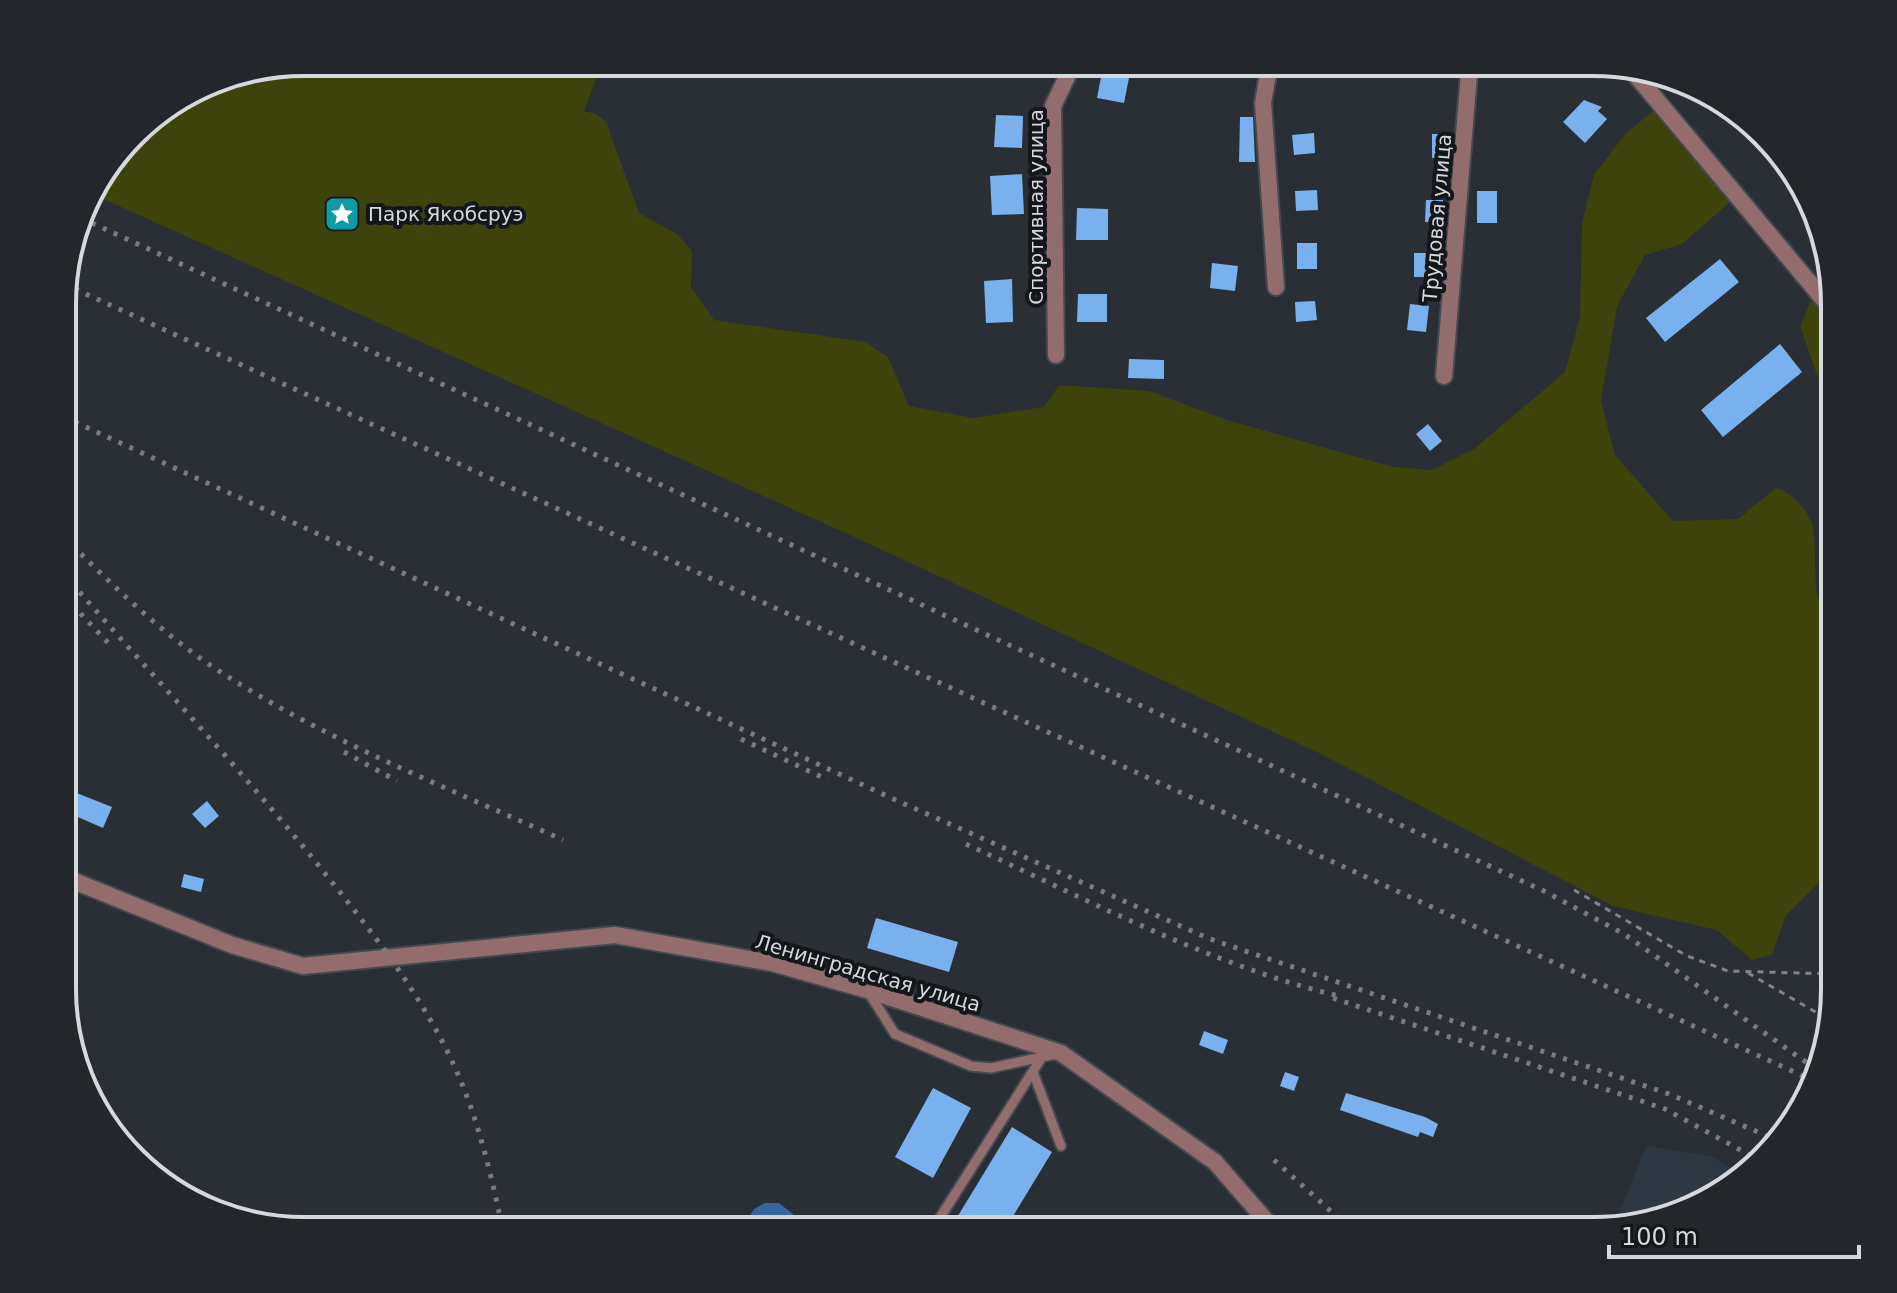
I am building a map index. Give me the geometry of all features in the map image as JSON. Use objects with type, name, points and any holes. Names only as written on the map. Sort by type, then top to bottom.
[{"type":"street","name":"Спортивная улица","points":[[1056,355],[1053,106],[1067,76]]},
{"type":"street","points":[[1268,76],[1263,103],[1276,287]]},
{"type":"street","name":"Трудовая улица","points":[[1444,376],[1469,76]]},
{"type":"street","points":[[1641,82],[1821,296]]},
{"type":"street","name":"Ленинградская улица","points":[[76,882],[232,945],[303,966],[615,935],[772,963],[867,990],[1061,1053],[1215,1162],[1261,1217]]},
{"type":"lane","points":[[867,990],[895,1034],[971,1066],[991,1068],[1061,1053]]},
{"type":"lane","points":[[940,1217],[1042,1057]]},
{"type":"lane","points":[[1033,1072],[1061,1146]]},
{"type":"path","points":[[1574,890],[1687,956],[1728,971],[1821,974]]},
{"type":"path","points":[[1748,973],[1820,1014]]},
{"type":"shaded area","points":[[1646,1146],[1712,1156],[1732,1169],[1720,1179],[1666,1205],[1618,1216]]},
{"type":"green space","points":[[289,76],[597,76],[584,111],[596,114],[606,122],[639,213],[677,234],[692,251],[691,287],[714,320],[865,342],[888,357],[909,406],[973,418],[1044,407],[1059,385],[1149,391],[1227,420],[1393,467],[1432,470],[1474,449],[1565,372],[1580,317],[1582,223],[1594,175],[1626,133],[1661,105],[1737,196],[1682,244],[1645,255],[1617,306],[1601,401],[1615,455],[1673,521],[1738,519],[1776,488],[1794,498],[1808,515],[1815,541],[1817,594],[1821,606],[1821,881],[1786,915],[1772,955],[1752,960],[1717,930],[1613,906],[1319,753],[848,534],[103,199],[114,177],[165,123],[217,93],[260,80]]},
{"type":"green space","points":[[1819,295],[1821,297],[1821,386],[1800,326],[1810,303]]},
{"type":"water","points":[[765,1203],[779,1203],[796,1217],[749,1217],[754,1209]]},
{"type":"building","points":[[1101,76],[1129,76],[1124,103],[1097,98]]},
{"type":"building","points":[[1584,100],[1602,107],[1598,111],[1607,119],[1585,143],[1563,122]]},
{"type":"building","points":[[996,115],[1023,116],[1022,148],[994,147]]},
{"type":"building","points":[[1240,117],[1253,117],[1255,162],[1239,162]]},
{"type":"building","points":[[1314,133],[1315,153],[1294,155],[1292,135]]},
{"type":"building","points":[[1432,134],[1451,134],[1451,158],[1432,158]]},
{"type":"building","points":[[1022,174],[1024,214],[992,215],[990,176]]},
{"type":"building","points":[[1317,190],[1318,210],[1296,211],[1295,191]]},
{"type":"building","points":[[1477,191],[1497,191],[1497,223],[1477,223]]},
{"type":"building","points":[[1426,200],[1443,200],[1442,223],[1425,222]]},
{"type":"building","points":[[1077,208],[1108,209],[1108,240],[1076,240]]},
{"type":"building","points":[[1297,243],[1317,243],[1317,269],[1297,269]]},
{"type":"building","points":[[1414,253],[1437,253],[1437,277],[1414,277]]},
{"type":"building","points":[[1720,259],[1739,282],[1665,342],[1646,318]]},
{"type":"building","points":[[1212,263],[1238,266],[1235,291],[1210,288]]},
{"type":"building","points":[[1012,279],[1013,322],[986,323],[984,281]]},
{"type":"building","points":[[1078,294],[1107,294],[1107,322],[1077,322]]},
{"type":"building","points":[[1315,301],[1317,320],[1296,322],[1295,302]]},
{"type":"building","points":[[1410,304],[1429,306],[1426,332],[1407,330]]},
{"type":"building","points":[[1780,344],[1802,372],[1723,437],[1701,410]]},
{"type":"building","points":[[1129,359],[1164,360],[1164,379],[1128,378]]},
{"type":"building","points":[[1428,424],[1442,441],[1430,451],[1416,434]]},
{"type":"building","points":[[76,793],[112,807],[103,828],[76,816]]},
{"type":"building","points":[[207,801],[219,816],[205,828],[192,814]]},
{"type":"building","points":[[184,874],[204,879],[201,892],[181,887]]},
{"type":"building","points":[[876,918],[958,942],[949,972],[867,948]]},
{"type":"building","points":[[1204,1031],[1228,1040],[1223,1054],[1199,1045]]},
{"type":"building","points":[[1285,1072],[1299,1077],[1294,1091],[1280,1086]]},
{"type":"building","points":[[933,1088],[971,1108],[933,1178],[895,1157]]},
{"type":"building","points":[[1346,1093],[1425,1117],[1438,1124],[1433,1137],[1420,1132],[1418,1137],[1340,1110]]},
{"type":"building","points":[[1012,1127],[1052,1152],[1013,1217],[957,1217]]},
{"type":"railway","points":[[91,223],[1544,891],[1624,934],[1808,1064]]},
{"type":"railway","points":[[77,290],[1803,1076]]},
{"type":"railway","points":[[76,423],[900,802],[1210,939],[1669,1094],[1767,1136]]},
{"type":"railway","points":[[76,549],[152,621],[210,665],[252,691],[294,716],[383,760],[563,840]]},
{"type":"railway","points":[[76,588],[295,837],[403,977],[430,1019],[463,1087],[486,1157],[500,1217]]},
{"type":"railway","points":[[76,609],[113,648]]},
{"type":"railway","points":[[741,739],[828,780]]},
{"type":"railway","points":[[344,752],[397,781]]},
{"type":"railway","points":[[966,844],[1198,950],[1294,984],[1343,997]]},
{"type":"railway","points":[[1333,998],[1665,1109],[1749,1154]]},
{"type":"railway","points":[[1274,1160],[1337,1217]]},
{"type":"place","name":"Парк Якобсруэ","points":[[342,214]]}]
